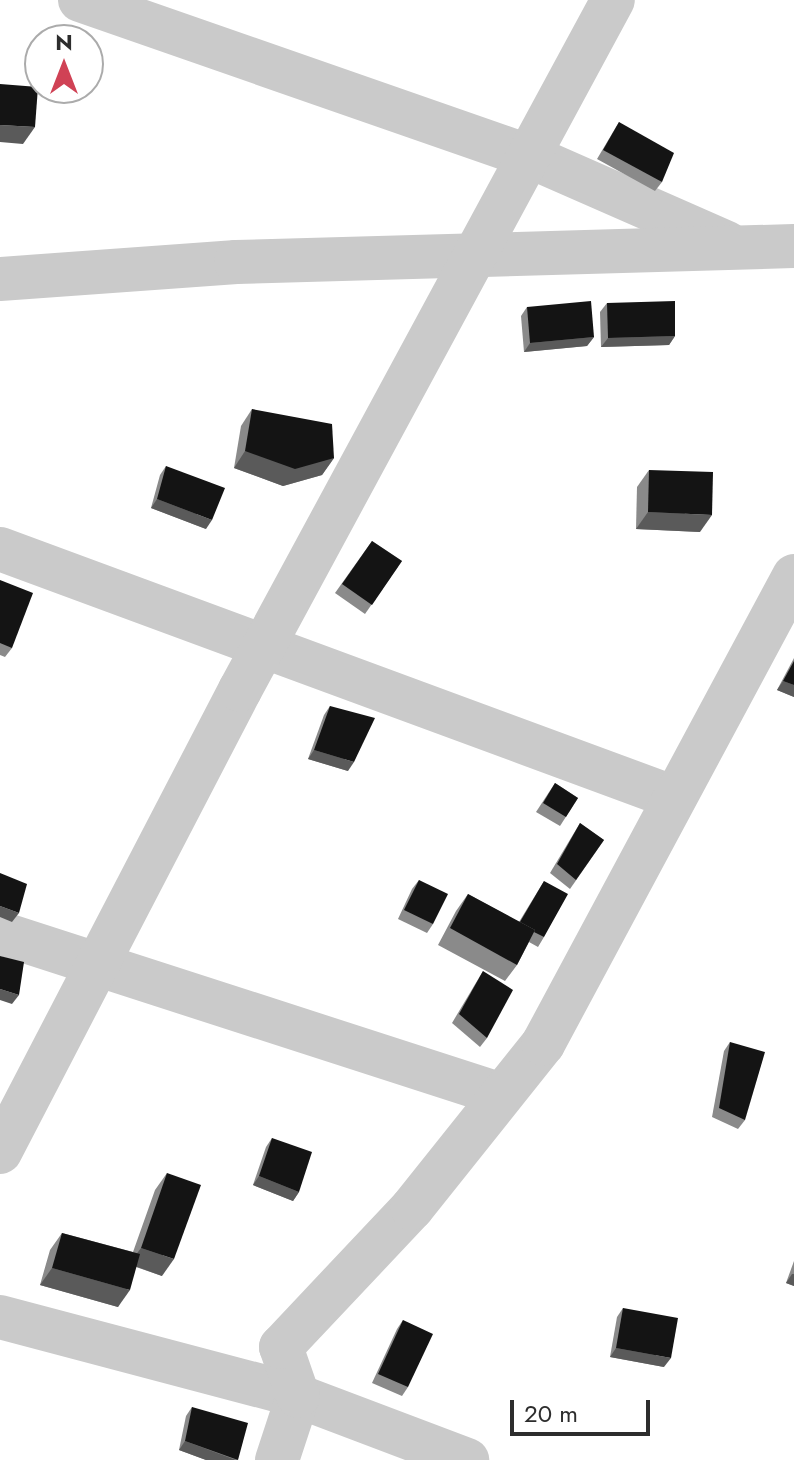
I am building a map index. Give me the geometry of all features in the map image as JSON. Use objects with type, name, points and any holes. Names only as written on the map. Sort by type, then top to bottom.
[{"type":"street","points":[[80,0],[529,156],[737,247]]},
{"type":"street","points":[[0,1152],[265,643],[613,0]]},
{"type":"street","points":[[0,279],[236,262],[794,246]]},
{"type":"street","points":[[0,549],[265,643],[675,798]]},
{"type":"street","points":[[277,1460],[298,1396],[281,1347],[412,1208],[543,1044],[794,576]]},
{"type":"street","points":[[0,933],[502,1095]]},
{"type":"street","points":[[0,1317],[298,1396],[467,1460]]},
{"type":"building","points":[[0,84],[24,86],[24,104],[37,104],[35,127],[0,125]]},
{"type":"building","points":[[619,122],[674,153],[662,182],[603,150]]},
{"type":"building","points":[[591,301],[594,337],[530,343],[527,307]]},
{"type":"building","points":[[675,301],[675,336],[608,338],[607,303]]},
{"type":"building","points":[[252,409],[332,424],[334,458],[295,469],[245,451]]},
{"type":"building","points":[[166,466],[225,488],[212,520],[157,499]]},
{"type":"building","points":[[649,470],[713,472],[712,515],[648,512]]},
{"type":"building","points":[[372,541],[402,561],[372,605],[342,584]]},
{"type":"building","points":[[0,580],[33,593],[12,648],[0,643]]},
{"type":"building","points":[[794,661],[794,685],[783,681]]},
{"type":"building","points":[[330,706],[375,718],[354,762],[314,750]]},
{"type":"building","points":[[555,783],[578,798],[566,817],[543,803]]},
{"type":"building","points":[[580,823],[604,840],[576,880],[557,864]]},
{"type":"building","points":[[0,873],[27,884],[19,913],[0,906]]},
{"type":"building","points":[[419,880],[448,894],[433,924],[404,910]]},
{"type":"building","points":[[544,881],[568,894],[544,937],[520,922]]},
{"type":"building","points":[[468,894],[535,930],[517,965],[450,928]]},
{"type":"building","points":[[0,956],[24,962],[19,995],[0,989]]},
{"type":"building","points":[[483,971],[513,990],[487,1038],[459,1014]]},
{"type":"building","points":[[730,1042],[765,1052],[745,1120],[719,1108]]},
{"type":"building","points":[[272,1138],[312,1152],[299,1192],[259,1176]]},
{"type":"building","points":[[167,1173],[201,1185],[174,1259],[141,1248]]},
{"type":"building","points":[[62,1233],[140,1254],[130,1290],[52,1268]]},
{"type":"building","points":[[623,1308],[678,1318],[671,1358],[616,1348]]},
{"type":"building","points":[[403,1320],[433,1334],[408,1387],[378,1374]]},
{"type":"building","points":[[192,1407],[248,1423],[238,1460],[185,1441]]}]
